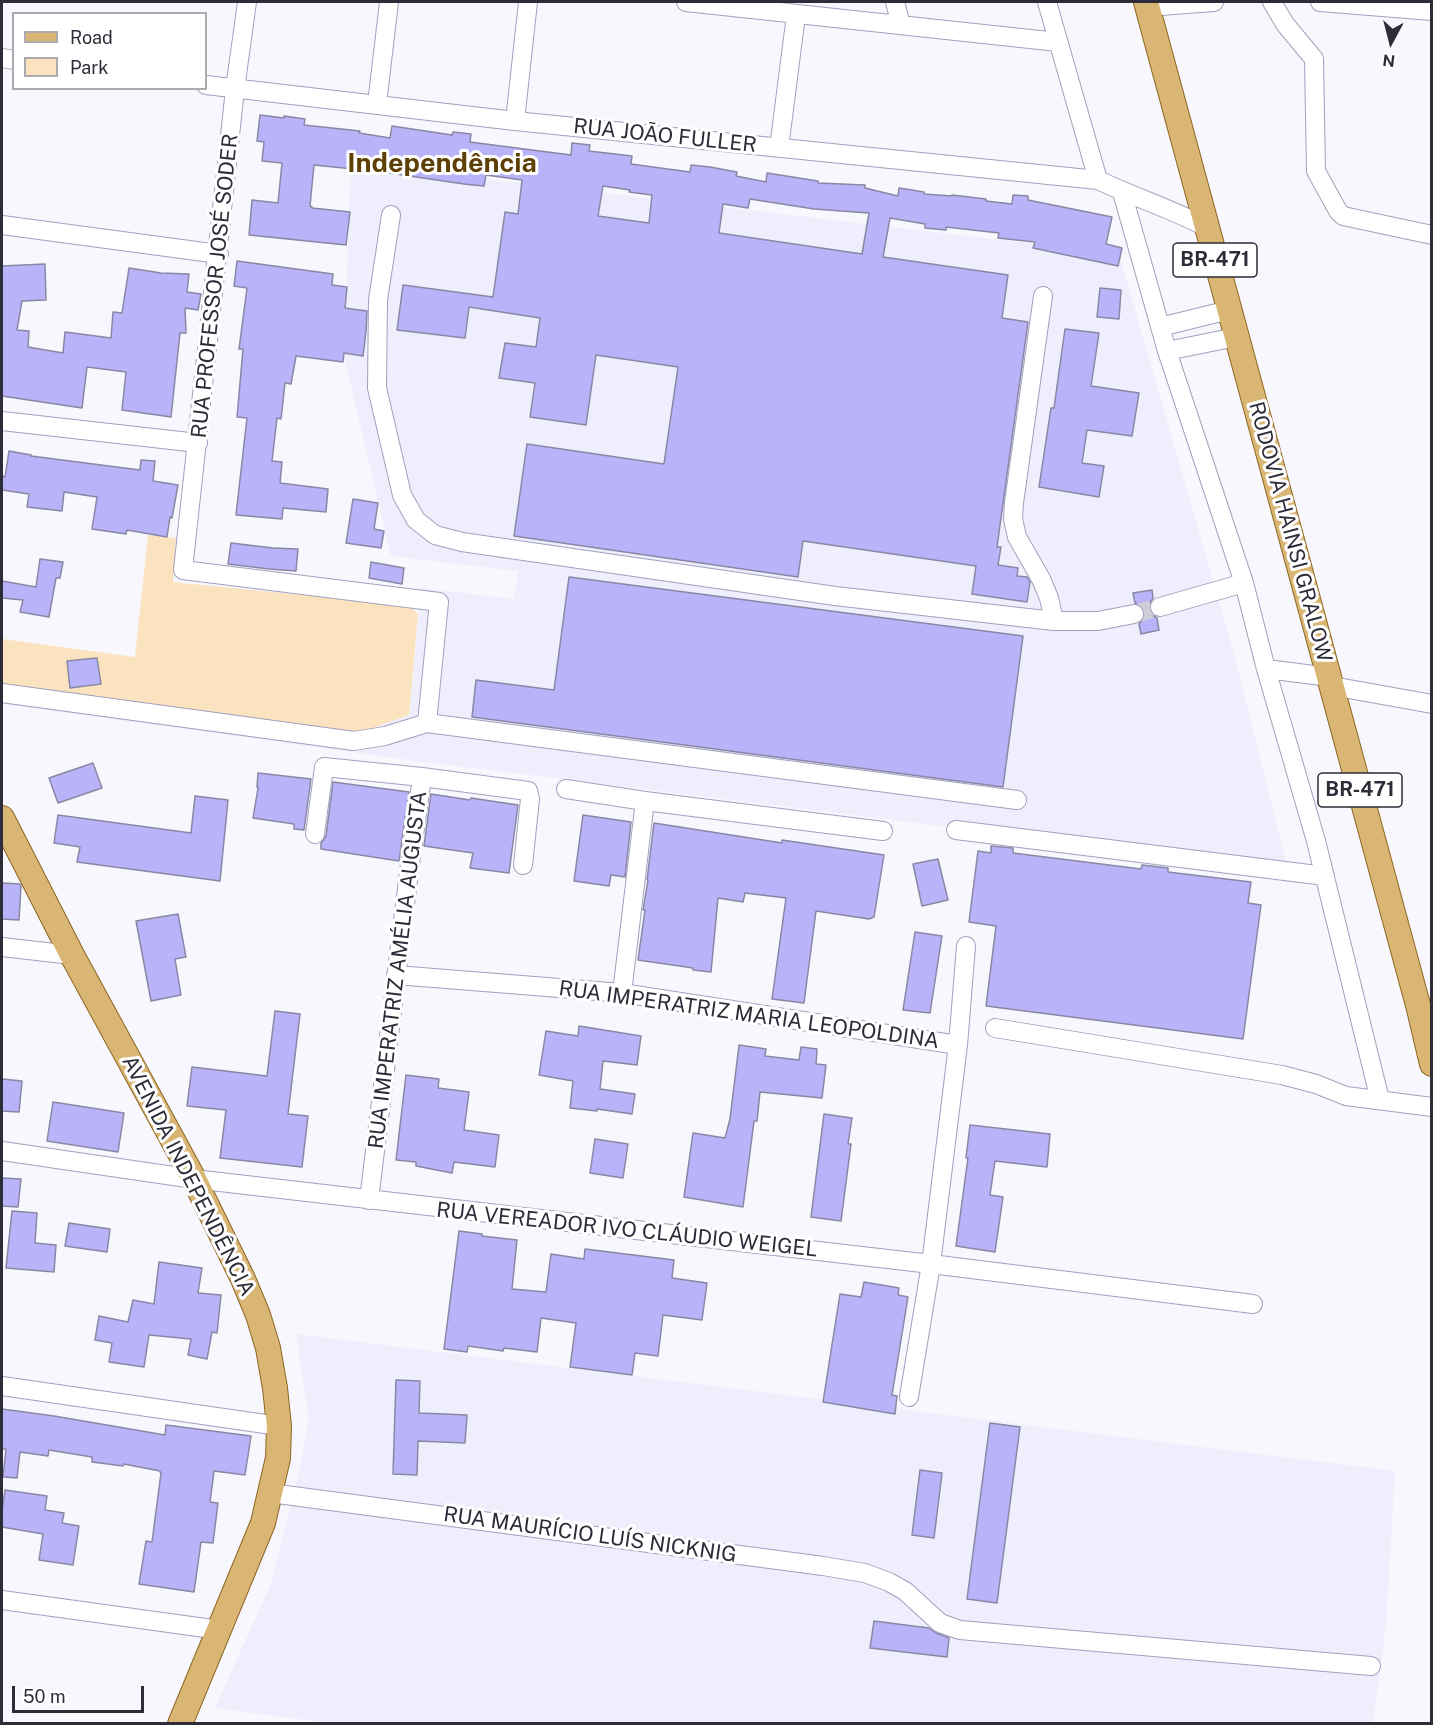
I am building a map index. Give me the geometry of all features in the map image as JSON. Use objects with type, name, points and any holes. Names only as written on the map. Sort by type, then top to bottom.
[{"type":"main road","name":"RODOVIA HAINSI GRALOW","points":[[1146,4],[1331,682],[1425,1004],[1431,1064]]},
{"type":"main road","name":"AVENIDA INDEPENDÊNCIA","points":[[2,818],[72,955],[194,1179],[243,1279],[258,1315],[268,1348],[279,1426],[278,1458],[263,1523],[180,1724]]},
{"type":"street","name":"RUA PROFESSOR JOSÉ SODER","points":[[248,2],[236,89],[183,570],[439,602],[427,723]]},
{"type":"street","points":[[377,104],[389,2]]},
{"type":"street","points":[[515,121],[528,2]]},
{"type":"street","points":[[686,2],[1058,42]]},
{"type":"street","points":[[894,2],[901,25]]},
{"type":"street","points":[[1047,2],[1098,180]]},
{"type":"street","points":[[1146,4],[1214,2]]},
{"type":"street","points":[[1272,2],[1285,24],[1314,59],[1316,171],[1338,211],[1343,216],[1431,235]]},
{"type":"street","points":[[1320,2],[1431,11]]},
{"type":"street","points":[[779,148],[796,15]]},
{"type":"street","name":"RUA JOÃO FULLER","points":[[207,85],[515,121],[1098,180],[1122,192],[1181,214],[1206,227]]},
{"type":"street","points":[[1122,192],[1167,351],[1244,583],[1325,876],[1380,1100]]},
{"type":"street","points":[[391,215],[378,300],[377,388],[402,495],[416,519],[435,535],[474,544],[835,596],[1054,621],[1098,621],[1134,614]]},
{"type":"street","points":[[2,225],[219,254]]},
{"type":"street","points":[[1043,296],[1013,519],[1017,537],[1041,579],[1054,621]]},
{"type":"street","points":[[1160,327],[1229,310]]},
{"type":"street","points":[[1167,351],[1236,337]]},
{"type":"street","points":[[2,421],[198,443]]},
{"type":"street","points":[[1160,607],[1244,583]]},
{"type":"street","points":[[1266,669],[1431,704]]},
{"type":"street","points":[[2,693],[354,741],[427,723],[1017,800]]},
{"type":"street","points":[[315,834],[324,767],[422,777]]},
{"type":"street","name":"RUA IMPERATRIZ AMÉLIA AUGUSTA","points":[[369,1200],[422,777],[528,791],[530,799],[523,865]]},
{"type":"street","points":[[566,789],[883,831]]},
{"type":"street","points":[[622,993],[645,801]]},
{"type":"street","points":[[956,830],[1325,876]]},
{"type":"street","points":[[909,1397],[931,1264],[958,1044],[966,946]]},
{"type":"street","points":[[2,947],[72,955]]},
{"type":"street","name":"RUA IMPERATRIZ MARIA LEOPOLDINA","points":[[396,975],[622,993],[958,1044]]},
{"type":"street","points":[[995,1028],[1282,1075],[1316,1084],[1346,1096],[1431,1107]]},
{"type":"street","name":"RUA VEREADOR IVO CLÁUDIO WEIGEL","points":[[2,1151],[194,1179],[931,1264],[1253,1304]]},
{"type":"street","points":[[2,1386],[279,1426]]},
{"type":"street","name":"RUA MAURÍCIO LUÍS NICKNIG","points":[[270,1492],[865,1573],[889,1582],[905,1592],[940,1623],[960,1630],[1371,1666]]},
{"type":"street","points":[[2,1600],[220,1630]]},
{"type":"shaded area","points":[[351,163],[1119,254],[1235,657],[1288,869],[417,761],[2,704],[2,684],[356,734],[409,715],[421,588],[514,599],[518,571],[391,556],[344,356]]},
{"type":"shaded area","points":[[296,1334],[1395,1471],[1386,1624],[1373,1723],[337,1724],[215,1708],[271,1584],[300,1468],[309,1418]]},
{"type":"green space","points":[[148,535],[176,538],[173,582],[410,606],[418,614],[409,715],[356,734],[2,684],[2,639],[135,657]]},
{"type":"building","points":[[260,115],[284,118],[284,116],[305,119],[304,125],[360,131],[359,133],[390,138],[392,126],[452,135],[453,132],[471,134],[470,142],[571,155],[572,143],[590,145],[589,151],[632,156],[631,164],[690,172],[691,165],[710,167],[737,172],[736,176],[766,182],[767,173],[818,181],[818,183],[865,185],[865,188],[898,196],[899,188],[924,192],[924,194],[952,195],[1012,204],[1013,195],[1028,196],[1028,200],[1112,217],[1106,244],[1122,248],[1118,266],[1033,248],[1035,242],[998,238],[999,233],[946,227],[946,230],[925,228],[925,224],[890,218],[883,257],[1008,275],[1002,318],[1028,322],[997,547],[1001,547],[998,565],[1018,568],[1017,576],[1027,577],[1030,582],[1027,602],[972,594],[976,566],[803,541],[798,577],[514,536],[527,444],[664,464],[678,367],[596,355],[586,425],[530,417],[535,383],[499,378],[505,343],[536,347],[540,318],[469,307],[465,338],[397,330],[403,285],[493,297],[505,212],[518,214],[522,180],[486,175],[484,186],[314,165],[310,206],[350,212],[346,245],[249,235],[252,200],[278,203],[282,163],[262,161],[264,142],[257,141]],"holes":[[[603,186],[652,195],[649,223],[598,216]],[[750,199],[814,209],[869,213],[862,254],[719,233],[723,204],[748,208]]]},
{"type":"building","points":[[237,261],[333,274],[332,285],[347,287],[345,308],[367,311],[363,356],[344,353],[343,362],[296,356],[291,384],[285,383],[281,419],[277,418],[272,461],[282,462],[280,483],[328,489],[326,512],[283,508],[282,519],[236,515],[247,418],[237,417],[243,349],[239,349],[247,288],[234,286]]},
{"type":"building","points":[[45,264],[46,300],[22,301],[17,330],[29,331],[28,347],[63,353],[65,332],[111,338],[113,312],[122,313],[129,268],[189,274],[187,292],[201,294],[198,310],[185,308],[186,333],[180,333],[171,417],[122,410],[126,372],[87,367],[82,408],[2,396],[2,266]]},
{"type":"building","points":[[1100,288],[1121,290],[1119,319],[1097,317]]},
{"type":"building","points":[[1065,329],[1099,333],[1091,386],[1139,393],[1132,436],[1087,430],[1082,463],[1104,466],[1099,497],[1039,487],[1051,408],[1054,408]]},
{"type":"building","points":[[9,451],[140,470],[141,460],[155,461],[153,481],[178,485],[167,537],[127,530],[126,534],[92,529],[97,497],[64,492],[62,511],[27,507],[29,494],[2,490],[2,476],[5,477]]},
{"type":"building","points":[[353,499],[378,503],[374,529],[384,531],[381,548],[346,543]]},
{"type":"building","points":[[231,543],[298,549],[296,571],[228,564]]},
{"type":"building","points":[[40,559],[63,562],[60,578],[56,578],[49,617],[20,612],[23,600],[2,598],[2,581],[36,587]]},
{"type":"building","points":[[371,562],[404,568],[402,584],[369,578]]},
{"type":"building","points":[[569,577],[1023,636],[1003,787],[472,717],[476,680],[554,690]]},
{"type":"building","points":[[1152,590],[1153,598],[1149,604],[1149,610],[1157,618],[1159,630],[1141,634],[1139,624],[1145,612],[1142,606],[1135,603],[1133,593]]},
{"type":"building","points":[[97,658],[101,684],[70,688],[67,661]]},
{"type":"building","points":[[93,763],[102,788],[58,803],[49,778]]},
{"type":"building","points":[[258,773],[311,779],[304,830],[294,829],[294,824],[253,818]]},
{"type":"building","points":[[333,782],[409,792],[399,861],[321,849],[321,843],[326,836]]},
{"type":"building","points":[[431,794],[518,805],[509,873],[470,868],[473,853],[424,846]]},
{"type":"building","points":[[195,796],[228,800],[220,881],[77,862],[80,847],[54,843],[58,815],[191,833]]},
{"type":"building","points":[[583,815],[631,822],[625,877],[611,875],[609,886],[574,881]]},
{"type":"building","points":[[654,823],[782,843],[782,840],[884,855],[874,917],[869,919],[816,911],[804,1003],[772,999],[786,898],[745,893],[743,902],[718,898],[711,972],[638,960]]},
{"type":"building","points":[[991,846],[1013,848],[1013,853],[1141,869],[1142,865],[1168,868],[1168,872],[1251,882],[1248,903],[1261,905],[1243,1039],[986,1006],[996,926],[969,922],[978,851],[991,853]]},
{"type":"building","points":[[938,859],[948,900],[922,906],[913,864]]},
{"type":"building","points":[[2,883],[20,884],[21,886],[19,920],[2,919]]},
{"type":"building","points":[[178,914],[186,957],[175,959],[181,995],[151,1001],[136,921]]},
{"type":"building","points":[[915,932],[942,936],[930,1013],[903,1010]]},
{"type":"building","points":[[275,1011],[300,1014],[288,1114],[308,1116],[302,1167],[220,1158],[226,1110],[187,1106],[192,1067],[267,1076]]},
{"type":"building","points":[[579,1026],[641,1036],[637,1065],[603,1061],[600,1089],[635,1094],[632,1114],[570,1108],[573,1081],[539,1075],[546,1031],[578,1036]]},
{"type":"building","points":[[739,1045],[766,1049],[765,1056],[799,1060],[801,1047],[817,1049],[816,1064],[826,1065],[822,1098],[760,1092],[743,1207],[684,1197],[693,1133],[725,1138],[730,1119]]},
{"type":"building","points":[[406,1075],[439,1079],[438,1088],[469,1092],[464,1130],[499,1135],[495,1167],[454,1162],[452,1173],[416,1166],[416,1162],[396,1160]]},
{"type":"building","points":[[2,1079],[22,1081],[19,1112],[2,1111]]},
{"type":"building","points":[[53,1102],[124,1113],[118,1152],[47,1141]]},
{"type":"building","points":[[824,1114],[852,1118],[841,1221],[811,1217]]},
{"type":"building","points":[[970,1125],[1050,1134],[1047,1167],[995,1161],[990,1195],[1003,1197],[995,1252],[956,1246],[968,1158],[966,1158]]},
{"type":"building","points":[[595,1139],[628,1144],[623,1178],[590,1173]]},
{"type":"building","points":[[2,1178],[21,1179],[18,1207],[2,1206]]},
{"type":"building","points":[[12,1211],[37,1213],[35,1243],[56,1245],[54,1272],[6,1268]]},
{"type":"building","points":[[69,1223],[110,1229],[107,1252],[65,1246]]},
{"type":"building","points":[[459,1231],[517,1240],[512,1289],[546,1292],[551,1254],[584,1259],[585,1249],[674,1260],[672,1278],[707,1283],[702,1320],[663,1315],[658,1356],[635,1353],[632,1375],[570,1367],[576,1323],[541,1318],[537,1352],[504,1348],[503,1351],[468,1346],[467,1352],[444,1349]]},
{"type":"building","points":[[159,1262],[202,1268],[198,1293],[221,1295],[217,1333],[212,1332],[207,1359],[188,1355],[191,1339],[149,1335],[144,1367],[109,1362],[112,1343],[95,1340],[99,1316],[128,1322],[133,1300],[154,1304]]},
{"type":"building","points":[[864,1282],[899,1288],[898,1295],[908,1297],[892,1395],[897,1396],[895,1414],[823,1402],[840,1294],[861,1297]]},
{"type":"building","points":[[396,1380],[420,1381],[419,1413],[467,1415],[465,1443],[418,1441],[417,1475],[393,1474]]},
{"type":"building","points":[[2,1409],[165,1435],[166,1425],[251,1436],[245,1475],[214,1471],[210,1502],[218,1503],[213,1543],[201,1542],[194,1592],[139,1584],[146,1541],[152,1542],[160,1471],[124,1464],[123,1466],[92,1462],[92,1457],[49,1450],[48,1456],[20,1452],[17,1478],[3,1477],[6,1449],[2,1449]]},
{"type":"building","points":[[990,1423],[1020,1427],[997,1603],[967,1599]]},
{"type":"building","points":[[920,1470],[942,1473],[934,1538],[912,1535]]},
{"type":"building","points":[[5,1490],[47,1496],[45,1510],[64,1513],[62,1523],[79,1526],[73,1565],[39,1560],[43,1534],[2,1527]]},
{"type":"building","points":[[874,1621],[929,1628],[949,1638],[947,1657],[870,1648]]},
{"type":"tunnel","points":[[1134,614],[1160,607]]},
{"type":"district","name":"Independência","points":[[442,164]]}]
